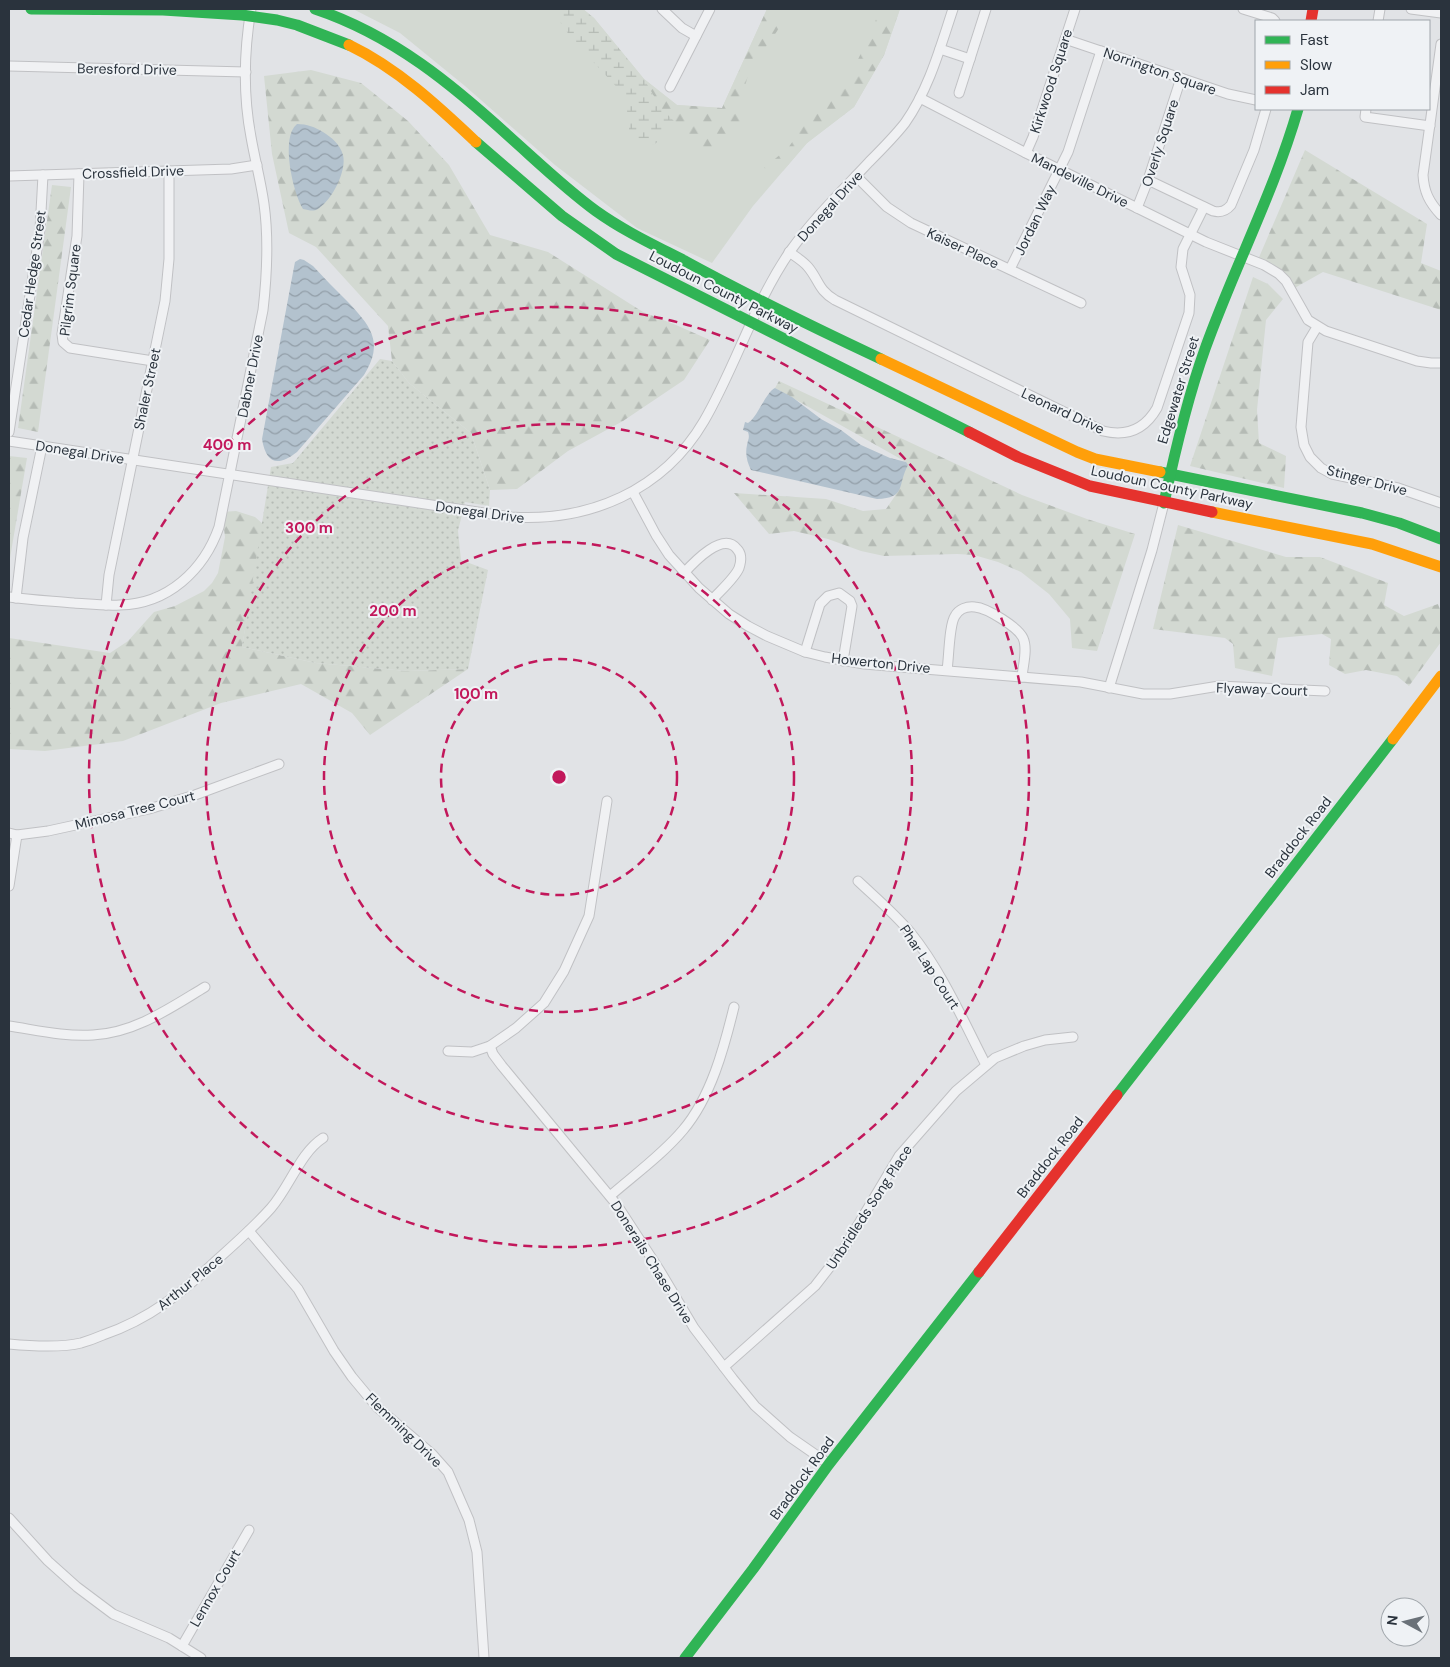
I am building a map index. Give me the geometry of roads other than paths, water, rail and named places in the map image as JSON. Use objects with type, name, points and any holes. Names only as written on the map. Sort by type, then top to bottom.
[{"type":"main road","name":"Loudoun County Parkway","points":[[31,9],[251,12],[303,27],[356,49],[380,64],[440,109],[590,238],[616,254],[1018,457],[1090,486],[1164,503],[1372,544],[1441,567]]},
{"type":"main road","name":"Loudoun County Parkway","points":[[315,9],[351,22],[394,45],[429,69],[513,140],[554,179],[624,230],[703,272],[1077,452],[1095,459],[1362,513],[1399,523],[1441,539]]},
{"type":"main road","name":"Edgewater Street","points":[[1164,503],[1180,428],[1192,388],[1214,326],[1285,154],[1298,110]]},
{"type":"main road","name":"Braddock Road","points":[[685,1658],[753,1570],[830,1464],[1441,676]]},
{"type":"street","points":[[662,9],[682,28],[696,36]]},
{"type":"street","points":[[670,86],[710,9]]},
{"type":"street","name":"Donegal Drive","points":[[9,441],[511,517],[534,519],[578,513],[607,504],[633,492],[664,469],[692,440],[713,404],[761,300],[789,252],[816,218],[905,123],[929,79],[953,9]]},
{"type":"street","points":[[959,93],[986,9]]},
{"type":"street","name":"Kirkwood Square","points":[[1026,153],[1075,9]]},
{"type":"street","points":[[1243,9],[1274,20]]},
{"type":"street","points":[[1411,9],[1441,13]]},
{"type":"street","name":"Dabner Drive","points":[[12,598],[122,606],[151,600],[177,587],[193,572],[214,541],[219,527],[263,310],[266,281],[267,230],[248,117],[246,72],[251,12]]},
{"type":"street","name":"Norrington Square","points":[[1065,39],[1228,94],[1255,100]]},
{"type":"street","points":[[1441,44],[1423,175],[1428,199],[1441,215]]},
{"type":"street","points":[[940,49],[970,59]]},
{"type":"street","name":"Jordan Way","points":[[1010,269],[1068,152],[1101,51]]},
{"type":"street","name":"Beresford Drive","points":[[9,66],[246,72]]},
{"type":"street","name":"Overly Square","points":[[1137,208],[1181,78]]},
{"type":"street","name":"Mandeville Drive","points":[[920,98],[1060,170],[1190,234],[1242,257]]},
{"type":"street","points":[[1148,180],[1217,212],[1228,209],[1254,150],[1266,110]]},
{"type":"street","points":[[1366,110],[1365,118],[1430,126]]},
{"type":"street","name":"Crossfield Drive","points":[[9,176],[231,169],[257,165]]},
{"type":"street","name":"Shaler Street","points":[[106,605],[109,576],[165,302],[168,279],[169,171]]},
{"type":"street","name":"Pilgrim Square","points":[[79,174],[77,236],[62,334],[63,342],[70,348],[153,361]]},
{"type":"street","name":"Cedar Hedge Street","points":[[9,432],[40,230],[43,175]]},
{"type":"street","name":"Kaiser Place","points":[[856,176],[898,216],[1081,302]]},
{"type":"street","name":"Leonard Drive","points":[[789,252],[808,267],[823,292],[835,300],[1103,431],[1122,434],[1139,428],[1152,416],[1157,408],[1189,313],[1190,294],[1181,267],[1183,250],[1204,207]]},
{"type":"street","points":[[1242,257],[1264,265],[1279,274],[1286,282],[1308,320],[1326,331],[1417,361],[1441,363]]},
{"type":"street","name":"Stinger Drive","points":[[1317,326],[1308,342],[1301,427],[1304,445],[1310,457],[1321,468],[1332,474],[1398,488],[1441,503]]},
{"type":"street","points":[[12,598],[42,446]]},
{"type":"street","name":"Howerton Drive","points":[[633,492],[656,536],[684,573],[729,614],[754,630],[789,646],[805,652],[844,661],[1081,682],[1109,688]]},
{"type":"street","name":"Edgewater Street","points":[[1109,688],[1152,550],[1164,503]]},
{"type":"street","points":[[684,573],[714,546],[729,544],[738,550],[741,558],[739,569],[712,600]]},
{"type":"street","points":[[805,652],[820,604],[828,596],[839,593],[852,606],[844,661]]},
{"type":"street","points":[[947,670],[952,621],[960,611],[973,607],[980,608],[1006,622],[1022,636],[1025,649],[1022,677]]},
{"type":"street","name":"Flyaway Court","points":[[1109,688],[1142,694],[1170,694],[1219,686],[1325,691]]},
{"type":"street","name":"Mimosa Tree Court","points":[[13,834],[48,831],[149,809],[195,795],[279,764]]},
{"type":"street","points":[[448,1052],[472,1052],[490,1046],[516,1028],[544,1003],[564,971],[589,916],[607,801]]},
{"type":"street","points":[[9,886],[13,834]]},
{"type":"street","name":"Phar Lap Court","points":[[858,881],[894,914],[912,934],[946,990],[986,1065]]},
{"type":"street","points":[[9,1026],[73,1035],[91,1036],[107,1034],[124,1030],[156,1016],[205,987]]},
{"type":"street","points":[[610,1196],[660,1153],[684,1129],[702,1101],[719,1064],[734,1007]]},
{"type":"street","name":"Unbridleds Song Place","points":[[724,1367],[815,1286],[843,1250],[899,1156],[956,1091],[995,1058],[1045,1040],[1073,1037]]},
{"type":"street","name":"Donerails Chase Drive","points":[[490,1046],[493,1054],[502,1066],[610,1196],[660,1271],[694,1328],[755,1406],[790,1436],[830,1464]]},
{"type":"street","name":"Arthur Place","points":[[9,1344],[32,1347],[81,1343],[123,1328],[160,1308],[195,1280],[249,1231],[277,1200],[308,1151],[314,1144],[324,1138]]},
{"type":"street","name":"Flemming Drive","points":[[249,1231],[298,1289],[334,1351],[352,1377],[377,1407],[432,1454],[448,1472],[469,1520],[477,1552],[484,1658]]},
{"type":"street","points":[[9,1518],[48,1561],[77,1587],[113,1614],[169,1638],[201,1658]]},
{"type":"street","name":"Lennox Court","points":[[182,1646],[249,1530]]},
{"type":"water","points":[[297,124],[311,126],[326,134],[337,144],[343,155],[343,169],[337,185],[323,205],[314,210],[303,209],[292,179],[289,141],[292,131]]},
{"type":"water","points":[[300,259],[313,266],[362,318],[372,334],[374,343],[373,353],[364,375],[297,452],[279,461],[270,458],[266,454],[262,439],[295,262]]},
{"type":"water","points":[[775,388],[792,397],[861,445],[890,458],[906,462],[908,465],[897,493],[893,496],[877,499],[751,470],[746,455],[749,434],[743,430],[745,422],[748,423],[752,420],[768,395]]}]
